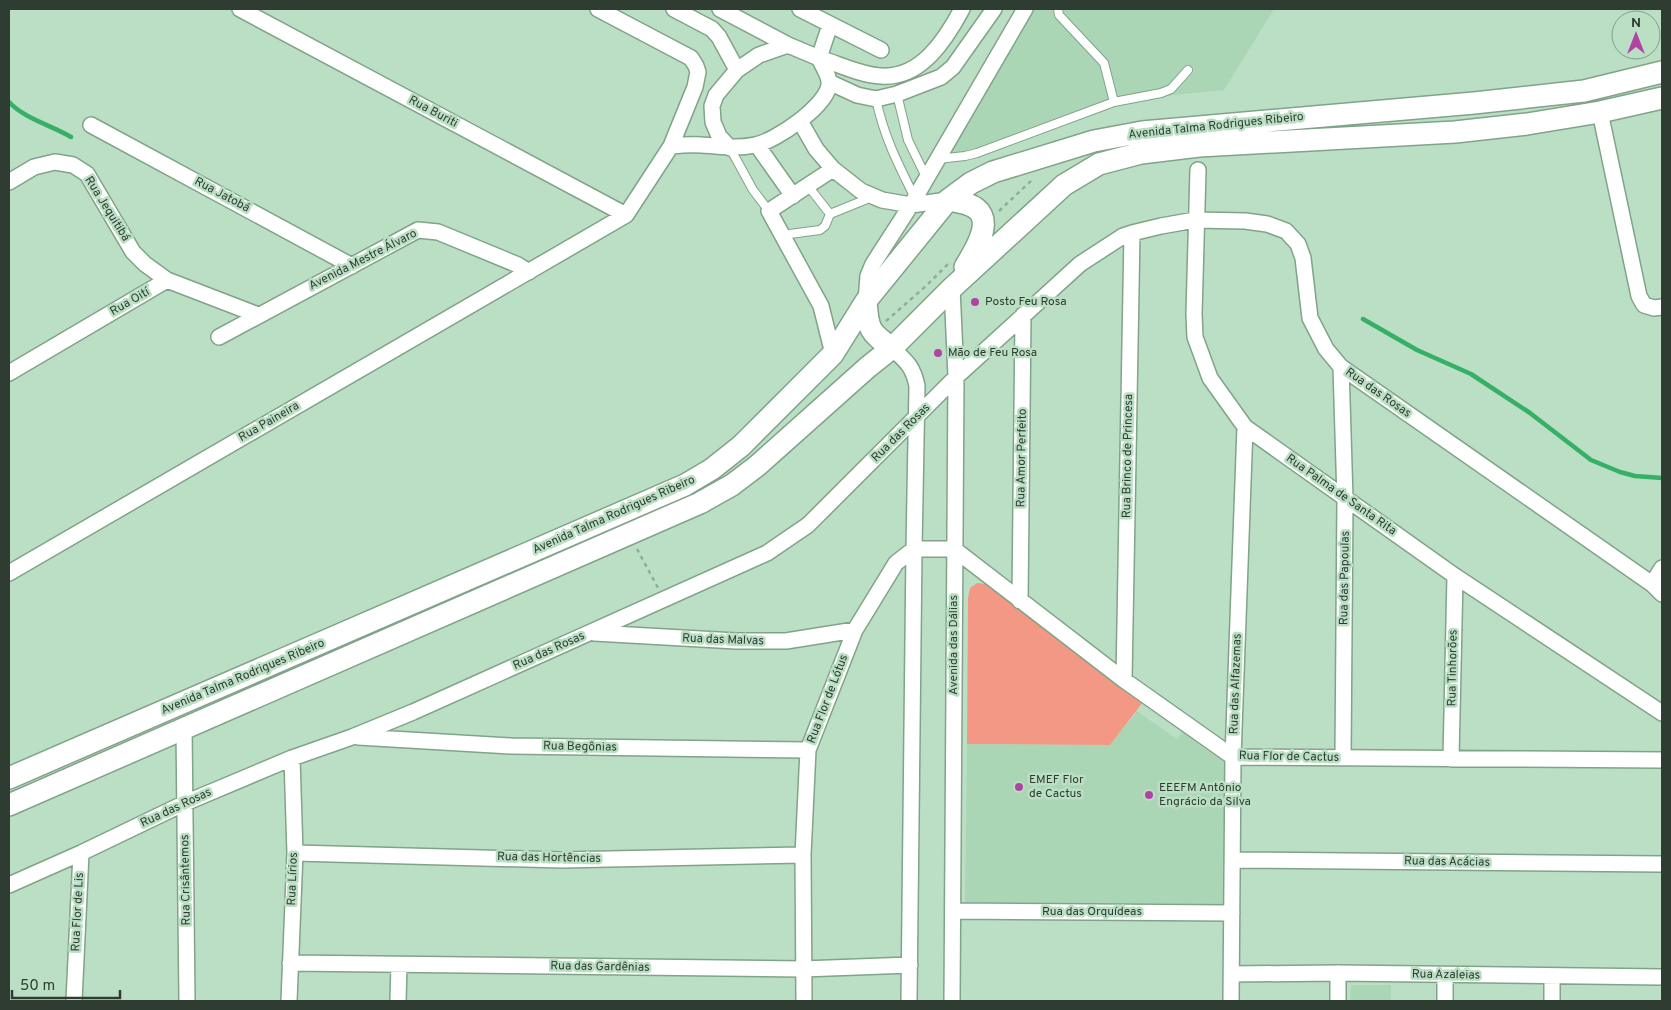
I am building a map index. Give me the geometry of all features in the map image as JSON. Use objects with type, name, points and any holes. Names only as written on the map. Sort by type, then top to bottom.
[{"type":"main road","name":"Avenida Talma Rodrigues Ribeiro","points":[[9,778],[685,486],[712,469],[741,446],[833,354],[866,301],[948,200],[971,183],[993,172],[1094,142],[1142,132],[1474,103],[1584,91],[1662,72]]},
{"type":"main road","name":"Avenida Talma Rodrigues Ribeiro","points":[[9,805],[630,534],[700,503],[732,486],[892,348],[952,288],[1064,185],[1099,164],[1141,153],[1199,146],[1455,132],[1527,124],[1600,112],[1662,98]]},
{"type":"main road","points":[[948,200],[968,204],[978,210],[983,218],[982,233],[978,245],[952,288]]},
{"type":"main road","points":[[866,301],[868,323],[872,333],[892,348]]},
{"type":"street","name":"Rua Buriti","points":[[240,9],[626,215]]},
{"type":"street","points":[[529,272],[626,215],[671,146],[695,87],[698,72],[691,58],[598,9]]},
{"type":"street","points":[[674,9],[712,29],[719,37],[737,70]]},
{"type":"street","points":[[720,9],[788,45],[819,58],[865,74],[883,76],[904,72],[921,63],[948,34],[962,9]]},
{"type":"street","points":[[800,9],[881,50]]},
{"type":"street","points":[[829,82],[857,95],[876,99],[897,94],[942,77],[953,67],[994,9]]},
{"type":"street","points":[[866,301],[868,276],[873,264],[913,201],[1025,9]]},
{"type":"street","points":[[671,146],[701,144],[730,148],[757,145],[776,137],[800,121],[827,93],[829,82],[819,58],[830,25]]},
{"type":"street","points":[[730,148],[719,136],[713,122],[712,106],[716,95],[737,70],[759,55],[788,45]]},
{"type":"street","points":[[1600,112],[1639,296],[1644,305],[1654,308],[1662,307]]},
{"type":"street","points":[[800,121],[816,149],[833,169],[861,191],[872,197],[913,201],[948,200]]},
{"type":"street","points":[[701,144],[713,122]]},
{"type":"street","name":"Rua Jatobá","points":[[91,125],[352,266]]},
{"type":"street","points":[[757,145],[793,196]]},
{"type":"street","name":"Rua Jequitibá","points":[[9,182],[34,167],[55,162],[73,165],[87,174],[133,252],[145,264],[167,280]]},
{"type":"street","points":[[833,169],[769,211],[821,306],[833,354]]},
{"type":"street","name":"Rua Palma de Santa Rita","points":[[1198,170],[1195,220],[1195,336],[1210,378],[1245,427],[1455,576],[1662,713]]},
{"type":"street","name":"Rua das Rosas","points":[[9,885],[186,803],[292,758],[352,737],[413,712],[767,553],[808,525],[956,377],[1080,264],[1123,236],[1195,220],[1245,221],[1267,224],[1286,231],[1298,244],[1303,258],[1310,318],[1326,349],[1341,367],[1657,589]]},
{"type":"street","name":"Avenida Mestre Álvaro","points":[[219,336],[418,230],[438,232],[518,265],[529,272]]},
{"type":"street","name":"Rua Brinco de Princesa","points":[[1124,680],[1132,233]]},
{"type":"street","name":"Rua Paineira","points":[[9,572],[529,272]]},
{"type":"street","points":[[167,280],[258,315]]},
{"type":"street","name":"Rua Oití","points":[[9,373],[167,280]]},
{"type":"street","name":"Avenida das Dálias","points":[[952,288],[956,377],[952,1001]]},
{"type":"street","name":"Rua Amor Perfeito","points":[[1020,601],[1023,315]]},
{"type":"street","points":[[892,348],[910,364],[915,373],[917,386],[909,1001]]},
{"type":"street","name":"Rua das Papoulas","points":[[1341,367],[1345,499],[1343,758]]},
{"type":"street","name":"Rua das Alfazemas","points":[[1231,1001],[1233,757],[1245,427]]},
{"type":"street","points":[[914,550],[954,549]]},
{"type":"street","name":"Rua Flor de Cactus","points":[[954,549],[1124,680],[1233,757],[1662,760]]},
{"type":"street","name":"Rua Flor de Lótus","points":[[804,1001],[803,855],[808,750],[855,630],[896,564],[914,550]]},
{"type":"street","points":[[1657,589],[1662,568]]},
{"type":"street","name":"Rua Tinhorões","points":[[1451,759],[1455,576]]},
{"type":"street","name":"Rua das Malvas","points":[[590,633],[736,642],[786,641],[855,630]]},
{"type":"street","name":"Rua Crisântemos","points":[[184,728],[187,1001]]},
{"type":"street","name":"Rua Begônias","points":[[352,737],[511,746],[808,750]]},
{"type":"street","name":"Rua Lírios","points":[[289,1001],[295,853],[292,758]]},
{"type":"street","name":"Rua Flor de Lis","points":[[74,1001],[81,853]]},
{"type":"street","name":"Rua das Hortências","points":[[295,853],[562,860],[803,855]]},
{"type":"street","name":"Rua das Acácias","points":[[1232,860],[1662,864]]},
{"type":"street","name":"Rua das Orquídeas","points":[[953,911],[1232,913]]},
{"type":"street","name":"Rua das Gardênias","points":[[290,963],[803,969],[910,965]]},
{"type":"street","points":[[398,1001],[399,965]]},
{"type":"street","points":[[1338,973],[1338,1001]]},
{"type":"street","name":"Rua Azaleias","points":[[1231,974],[1338,973],[1445,976],[1662,977]]},
{"type":"street","points":[[1445,976],[1445,1001]]},
{"type":"street","points":[[1552,977],[1552,1001]]},
{"type":"lane","points":[[1058,9],[1059,15],[1104,63],[1114,102]]},
{"type":"lane","points":[[938,158],[977,153],[1114,102],[1161,93],[1171,89],[1188,70]]},
{"type":"lane","points":[[897,94],[908,140],[926,178]]},
{"type":"lane","points":[[876,99],[881,124],[913,201]]},
{"type":"lane","points":[[730,148],[753,190],[769,211]]},
{"type":"lane","points":[[808,186],[830,214]]},
{"type":"lane","points":[[782,235],[820,230],[825,226],[830,214],[872,197]]},
{"type":"path","points":[[630,534],[663,600]]},
{"type":"shaded area","points":[[1029,9],[1274,9],[1224,90],[1125,100],[955,162],[946,151]]},
{"type":"shaded area","points":[[977,583],[986,584],[1143,702],[1110,745],[967,744],[968,598],[970,588]]},
{"type":"shaded area","name":"EEEFM Antônio Engrácio da Silva","points":[[1137,711],[1177,739],[1182,732],[1225,763],[1224,904],[965,902],[967,744],[1110,745]]},
{"type":"shaded area","points":[[1351,985],[1391,985],[1391,1001],[1350,1001]]},
{"type":"waterway","points":[[9,102],[30,117],[71,137]]},
{"type":"waterway","points":[[1363,319],[1417,350],[1471,374],[1530,413],[1591,460],[1635,476],[1662,478]]},
{"type":"place","name":"Posto Feu Rosa","points":[[975,302]]},
{"type":"place","name":"Mão de Feu Rosa","points":[[938,353]]},
{"type":"place","name":"EMEF Flor de Cactus","points":[[1019,787]]},
{"type":"place","name":"EEEFM Antônio Engrácio da Silva","points":[[1149,795]]}]
